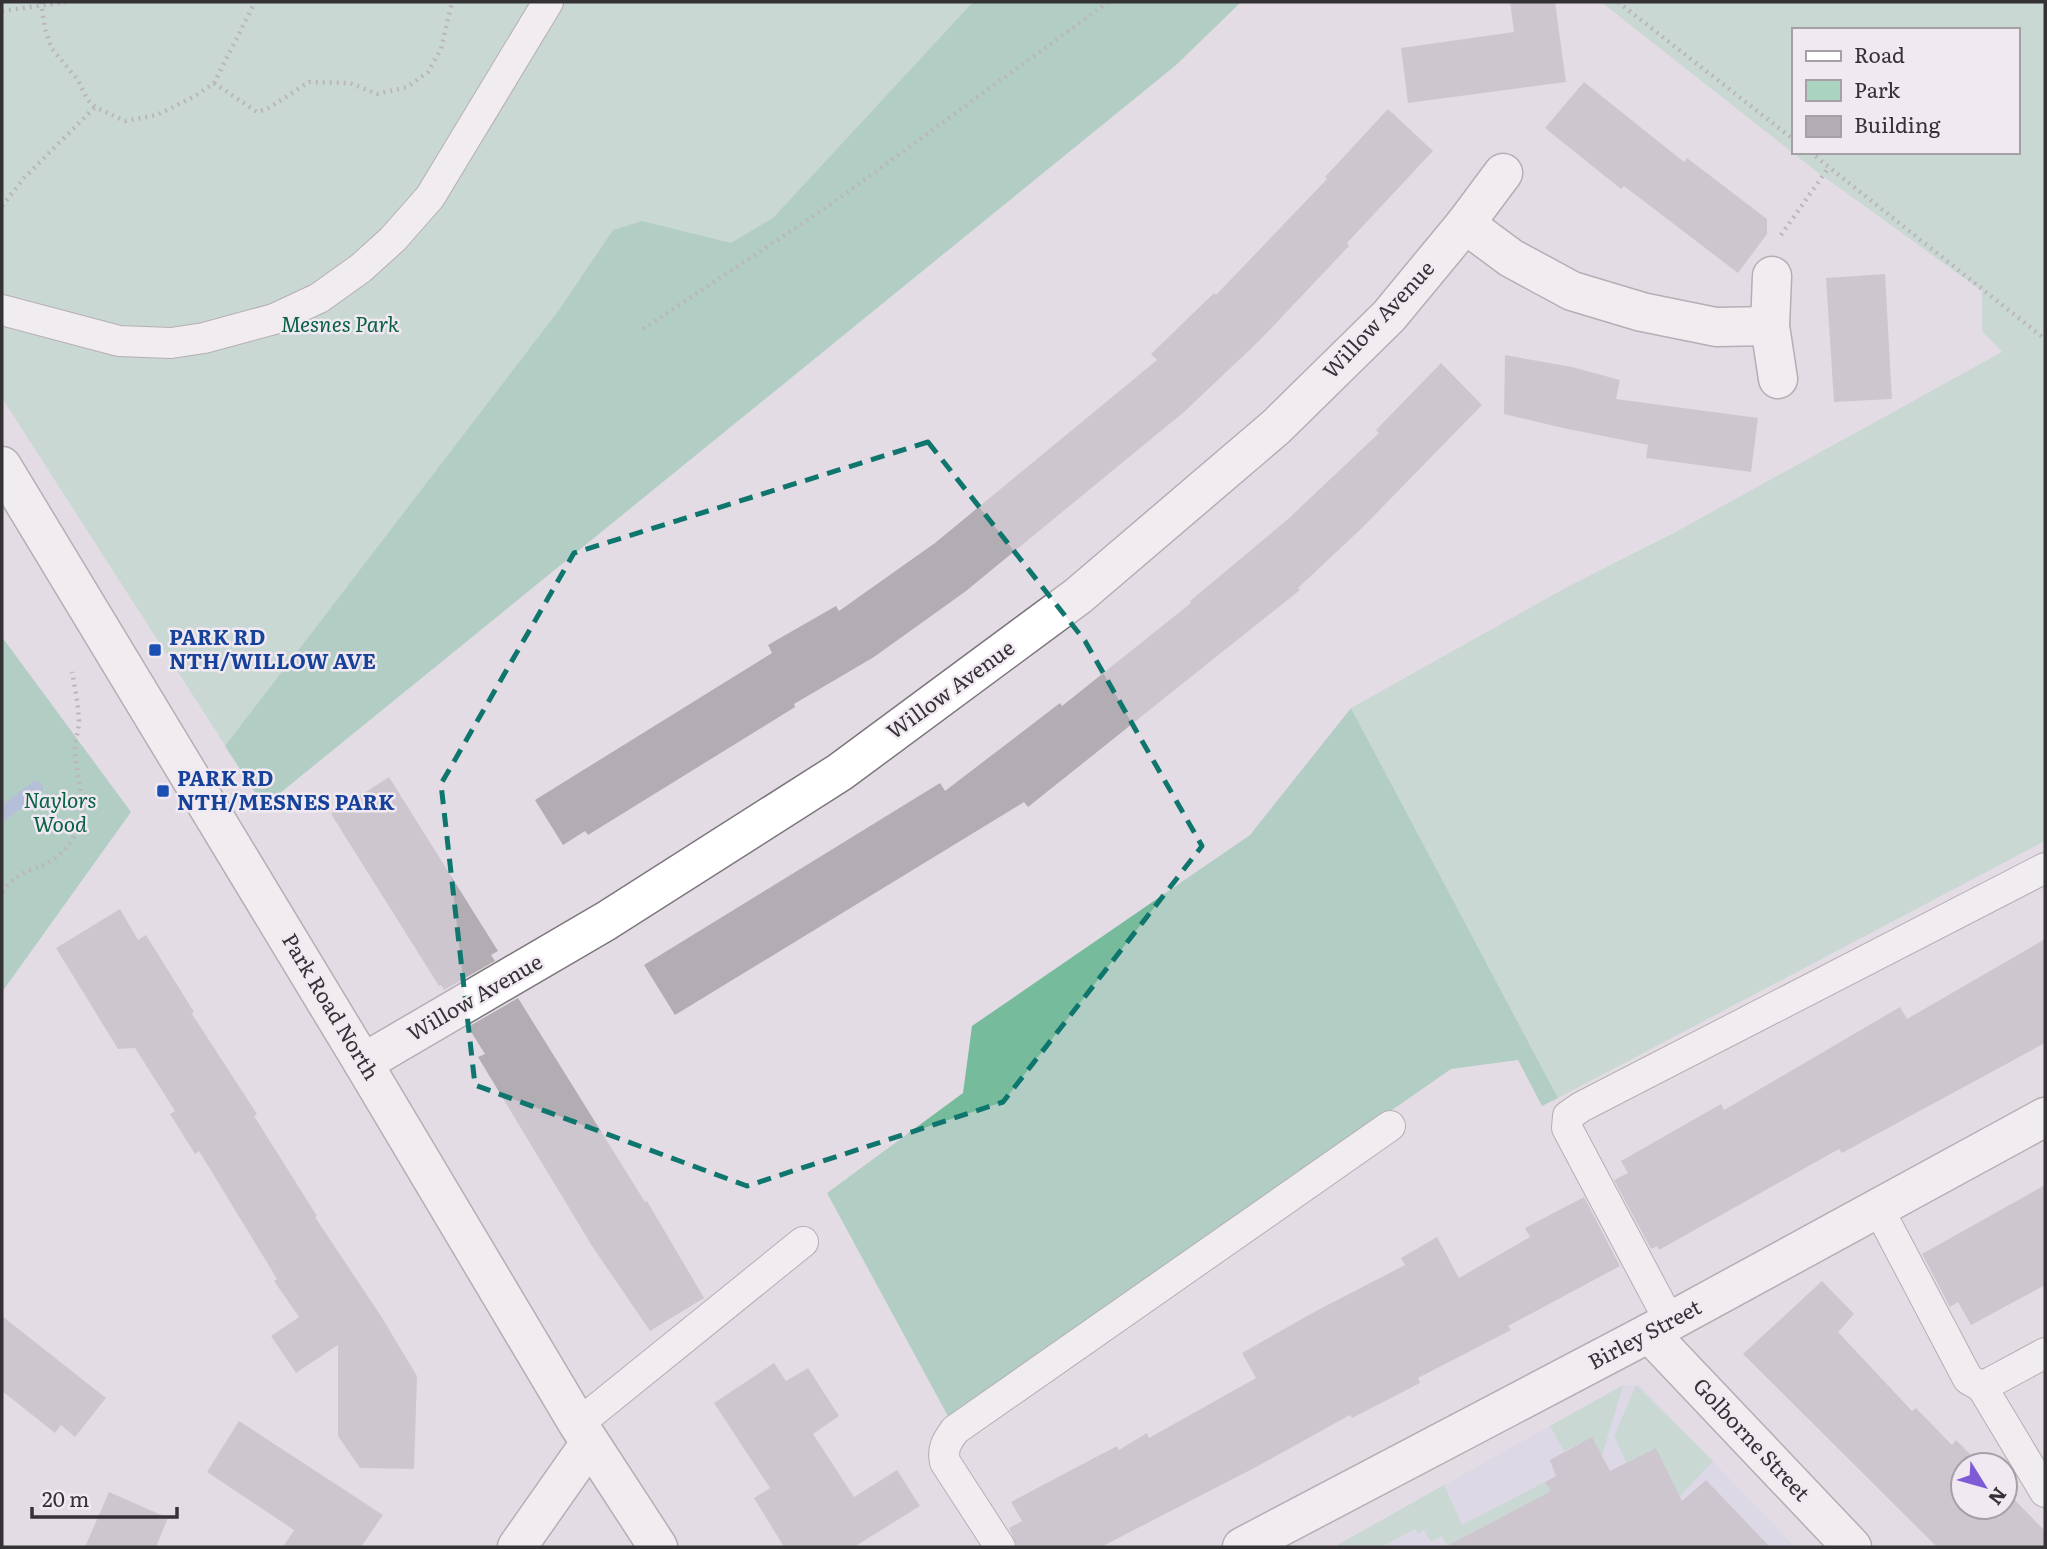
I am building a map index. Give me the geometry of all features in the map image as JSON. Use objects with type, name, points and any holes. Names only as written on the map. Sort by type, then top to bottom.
[{"type":"street","name":"Willow Avenue","points":[[363,1063],[606,921],[840,772],[1078,596],[1276,427],[1389,316],[1503,173]]},
{"type":"street","points":[[1465,224],[1511,258],[1572,291],[1642,312],[1716,327],[1769,326]]},
{"type":"street","points":[[1772,276],[1769,326],[1778,379]]},
{"type":"street","name":"Park Road North","points":[[2,466],[584,1433],[658,1547]]},
{"type":"street","name":"Birley Street","points":[[1242,1547],[1660,1327],[2045,1117]]},
{"type":"street","name":"Golborne Street","points":[[1660,1327],[1852,1547]]},
{"type":"street","points":[[517,1547],[584,1433]]},
{"type":"lane","points":[[2,310],[119,341],[171,343],[204,338],[274,319],[319,298],[361,268],[430,197],[548,2]]},
{"type":"lane","points":[[1660,1327],[1567,1128],[1568,1116],[2045,868]]},
{"type":"lane","points":[[1000,1547],[945,1462],[943,1452],[946,1442],[955,1430],[1390,1126]]},
{"type":"lane","points":[[1878,1208],[1968,1378],[1982,1387],[2045,1492]]},
{"type":"lane","points":[[584,1433],[803,1242]]},
{"type":"lane","points":[[1982,1387],[2045,1353]]},
{"type":"path","points":[[2,10],[66,2]]},
{"type":"path","points":[[41,4],[52,49],[78,80],[87,99],[95,107],[125,121],[157,115],[214,83],[255,2]]},
{"type":"path","points":[[214,83],[257,112],[267,109],[309,82],[349,83],[377,94],[407,87],[428,72],[441,49],[452,2]]},
{"type":"path","points":[[643,329],[827,207],[1108,2]]},
{"type":"path","points":[[1618,2],[1792,138]]},
{"type":"path","points":[[2,206],[24,178],[95,107]]},
{"type":"path","points":[[1813,154],[2045,339]]},
{"type":"path","points":[[1772,276],[1753,274],[1829,167]]},
{"type":"path","points":[[2,892],[9,881],[18,875],[59,856],[80,826],[82,793],[74,751],[79,721],[70,665]]},
{"type":"highlighted area","points":[[928,442],[1085,641],[1202,846],[1003,1102],[747,1186],[475,1085],[441,784],[574,553]]},
{"type":"shaded area","points":[[1623,1385],[1640,1385],[1795,1547],[1334,1547]]},
{"type":"green space","name":"Mesnes Park","points":[[2,2],[1241,2],[1176,65],[264,806],[2,398]]},
{"type":"green space","points":[[973,2],[1241,2],[1176,65],[264,806],[225,746],[559,310],[613,230],[642,221],[731,243],[773,218]]},
{"type":"green space","points":[[1601,2],[2045,2],[2045,841],[1558,1098],[1351,708],[1569,586],[1670,535],[2002,352],[1982,331],[1982,291],[1794,154],[2019,154],[2019,28],[1792,28],[1792,152]]},
{"type":"green space","name":"Naylors Wood","points":[[2,637],[131,812],[2,992]]},
{"type":"green space","points":[[1351,708],[1558,1098],[1542,1106],[1518,1060],[1451,1069],[949,1418],[827,1193],[963,1093],[972,1026],[1250,835]]},
{"type":"green space","points":[[1623,1385],[1602,1456],[1592,1438],[1564,1451],[1550,1426]]},
{"type":"green space","points":[[1636,1385],[1713,1461],[1655,1523],[1614,1436]]},
{"type":"green space","points":[[1545,1482],[1551,1491],[1447,1546],[1442,1536],[1431,1542],[1424,1530],[1418,1534],[1415,1529],[1381,1547],[1334,1547],[1444,1485],[1462,1525]]},
{"type":"building","points":[[1510,2],[1555,2],[1566,82],[1408,103],[1401,48],[1514,32]]},
{"type":"building","points":[[1584,82],[1684,162],[1687,158],[1767,219],[1767,234],[1738,273],[1624,186],[1621,189],[1545,128]]},
{"type":"building","points":[[1388,109],[1433,151],[1347,243],[1349,246],[1259,341],[1184,412],[966,591],[874,657],[794,704],[795,707],[588,835],[585,831],[563,845],[535,800],[772,653],[768,645],[836,606],[839,611],[935,543],[1157,360],[1151,354],[1214,293],[1216,295],[1327,179],[1325,177]]},
{"type":"building","points":[[1885,274],[1892,399],[1834,402],[1826,278]]},
{"type":"building","points":[[1505,355],[1572,367],[1620,380],[1616,399],[1758,418],[1751,472],[1646,458],[1648,445],[1504,414]]},
{"type":"building","points":[[1441,363],[1482,405],[1362,528],[1298,588],[1300,590],[1028,807],[1024,802],[675,1015],[644,965],[940,783],[945,791],[1060,703],[1062,706],[1191,603],[1190,601],[1288,519],[1379,433],[1376,430]]},
{"type":"building","points":[[389,777],[498,951],[491,955],[495,961],[444,990],[331,814]]},
{"type":"building","points":[[120,909],[138,940],[146,935],[194,1012],[192,1014],[257,1114],[254,1116],[317,1216],[315,1217],[417,1376],[414,1469],[360,1468],[338,1436],[338,1345],[296,1373],[271,1336],[299,1317],[274,1281],[277,1279],[199,1151],[195,1154],[170,1114],[175,1111],[135,1048],[118,1049],[56,948]]},
{"type":"building","points":[[2045,939],[2045,1043],[1842,1153],[1839,1149],[1659,1250],[1657,1246],[1651,1249],[1614,1180],[1628,1173],[1621,1161],[1721,1104],[1724,1110],[1900,1007],[1907,1019]]},
{"type":"building","points":[[518,998],[645,1202],[647,1201],[704,1298],[650,1331],[592,1246],[478,1057],[485,1054],[468,1027]]},
{"type":"building","points":[[2045,1185],[2045,1285],[1971,1325],[1958,1302],[1950,1307],[1922,1254]]},
{"type":"building","points":[[1584,1197],[1620,1266],[1508,1326],[1511,1330],[1418,1378],[1420,1383],[1352,1418],[1350,1415],[1101,1547],[1017,1547],[1009,1528],[1022,1521],[1011,1502],[1117,1446],[1119,1450],[1147,1433],[1149,1438],[1256,1378],[1242,1353],[1405,1265],[1401,1258],[1437,1237],[1459,1278],[1530,1237],[1525,1228]]},
{"type":"building","points":[[1822,1281],[1854,1314],[1838,1332],[1912,1411],[1916,1408],[1952,1445],[1956,1440],[1967,1451],[1949,1451],[1949,1521],[2019,1521],[2019,1504],[2045,1531],[2045,1547],[1937,1547],[1743,1354]]},
{"type":"building","points":[[2,1316],[106,1398],[75,1437],[61,1425],[55,1433],[2,1391]]},
{"type":"building","points":[[774,1363],[786,1381],[808,1368],[839,1416],[813,1434],[854,1497],[897,1470],[920,1506],[854,1547],[784,1547],[754,1498],[770,1488],[714,1403]]},
{"type":"building","points":[[239,1421],[383,1515],[361,1547],[283,1547],[294,1530],[207,1472]]},
{"type":"building","points":[[1592,1437],[1610,1471],[1656,1448],[1682,1501],[1706,1480],[1770,1547],[1445,1547],[1551,1491],[1545,1482],[1556,1476],[1550,1460]]},
{"type":"building","points":[[109,1492],[168,1518],[156,1547],[85,1547]]},
{"type":"waterway","points":[[2,814],[36,788]]},
{"type":"place","name":"PARK RD NTH/WILLOW AVE","points":[[155,650]]},
{"type":"place","name":"PARK RD NTH/MESNES PARK","points":[[163,791]]}]
